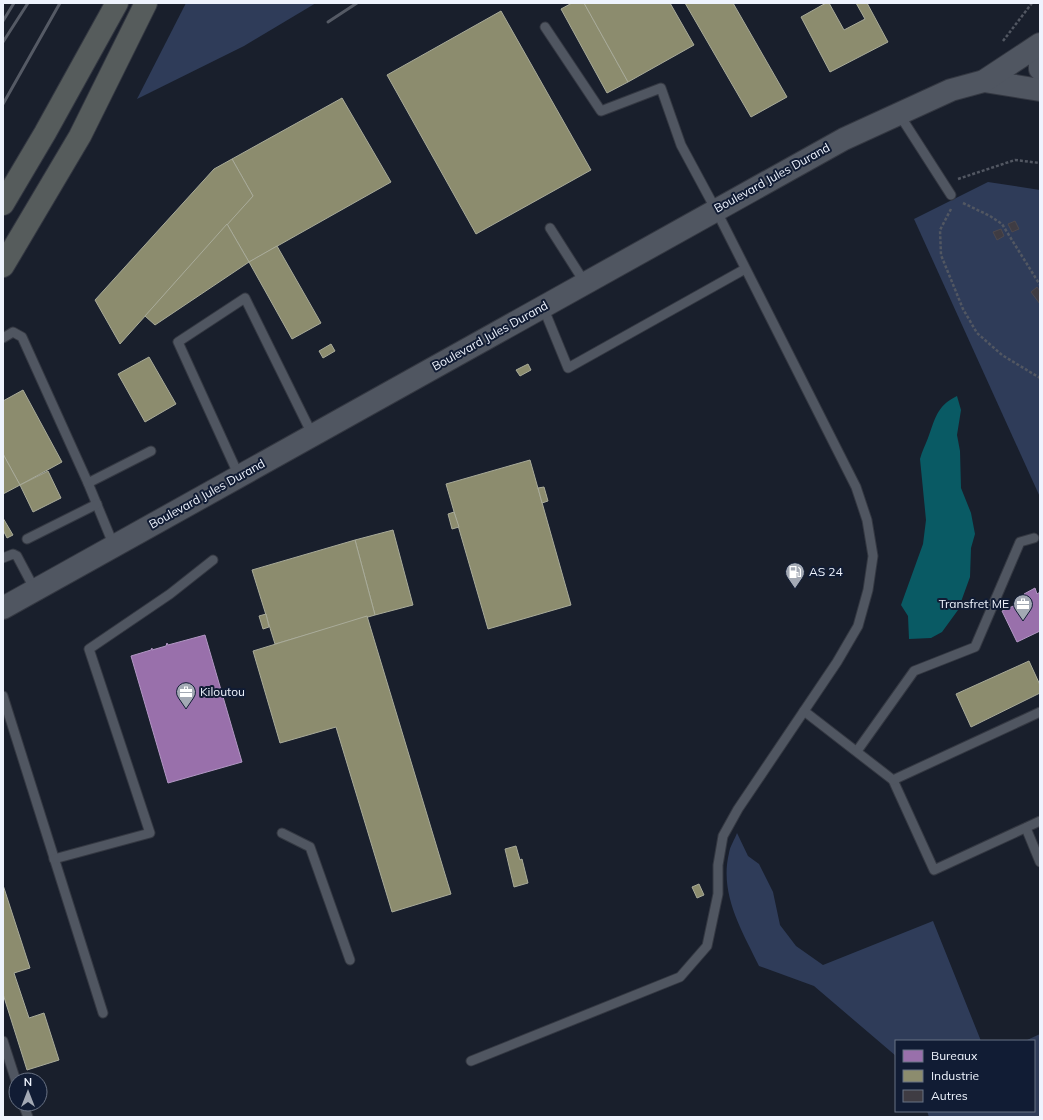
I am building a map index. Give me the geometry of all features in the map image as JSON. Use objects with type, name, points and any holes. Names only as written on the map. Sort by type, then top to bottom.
[{"type":"highway","points":[[3,204],[45,133],[117,3]]},
{"type":"highway","points":[[3,266],[80,136],[146,3]]},
{"type":"main road","points":[[984,82],[1040,44]]},
{"type":"main road","points":[[1040,54],[1040,69]]},
{"type":"main road","name":"Boulevard Jules Durand","points":[[3,608],[844,139],[951,90],[984,82]]},
{"type":"main road","points":[[984,82],[1040,90]]},
{"type":"lane","points":[[471,1061],[680,977],[707,946],[718,894],[718,865],[723,836],[738,809],[837,662],[858,626],[868,590],[873,556],[867,520],[856,486],[716,210],[681,145],[661,88],[601,111],[545,27]]},
{"type":"lane","points":[[898,114],[951,195]]},
{"type":"lane","points":[[550,228],[585,283]]},
{"type":"lane","points":[[543,307],[568,368],[745,269]]},
{"type":"lane","points":[[239,476],[178,342],[245,298],[312,436]]},
{"type":"lane","points":[[3,338],[13,332],[22,337],[88,483],[114,547]]},
{"type":"lane","points":[[88,483],[151,451]]},
{"type":"lane","points":[[27,539],[96,504]]},
{"type":"lane","points":[[857,751],[914,671],[975,647],[1020,542],[1034,538]]},
{"type":"lane","points":[[3,558],[13,554],[17,556],[35,590]]},
{"type":"lane","points":[[54,858],[150,833],[89,649],[170,594],[213,560]]},
{"type":"lane","points":[[3,696],[104,1013]]},
{"type":"lane","points":[[804,711],[857,751],[892,780],[934,870],[1040,821]]},
{"type":"lane","points":[[892,780],[1040,712]]},
{"type":"lane","points":[[1026,828],[1040,862]]},
{"type":"lane","points":[[282,833],[310,847],[350,960]]},
{"type":"lane","points":[[3,1040],[13,1072]]},
{"type":"path","points":[[944,183],[1015,160],[1040,163]]},
{"type":"path","points":[[951,195],[966,205],[990,216],[1002,224],[1040,285]]},
{"type":"path","points":[[951,195],[952,206],[940,230],[941,255],[963,309],[977,333],[997,351],[1040,378]]},
{"type":"shaded area","points":[[186,3],[316,3],[244,46],[137,99]]},
{"type":"shaded area","points":[[988,182],[1040,190],[1040,497],[914,219]]},
{"type":"shaded area","points":[[957,396],[961,410],[957,435],[960,451],[961,488],[971,513],[975,534],[971,548],[970,577],[958,610],[942,632],[931,638],[909,639],[908,616],[901,605],[923,544],[926,520],[920,459],[937,414],[945,404]]},
{"type":"shaded area","points":[[737,833],[748,856],[759,864],[773,892],[780,925],[796,946],[823,965],[933,921],[981,1040],[895,1040],[895,1055],[814,986],[759,966],[739,926],[730,898],[727,883],[727,868],[730,848]]},
{"type":"shaded area","points":[[1040,1034],[1040,1117],[929,1117],[927,1112],[1035,1112],[1035,1040],[1027,1040]]},
{"type":"building: Bureaux","name":"Transfret ME","points":[[1035,588],[1037,594],[1040,592],[1040,631],[1017,642],[1002,611],[1027,600],[1024,594]]},
{"type":"building: Bureaux","name":"Kiloutou","points":[[205,635],[242,762],[168,783],[131,656],[151,650],[152,648],[152,650],[166,646],[167,643],[168,645]]},
{"type":"building: Industrie","points":[[572,3],[584,3],[628,82],[607,93],[561,9]]},
{"type":"building: Industrie","points":[[584,3],[670,3],[694,45],[628,82]]},
{"type":"building: Industrie","points":[[685,3],[733,3],[787,97],[751,117]]},
{"type":"building: Industrie","points":[[826,3],[829,3],[844,30],[865,19],[856,3],[867,3],[888,42],[830,72],[801,17]]},
{"type":"building: Industrie","points":[[501,11],[591,170],[476,234],[387,75]]},
{"type":"building: Industrie","points":[[342,98],[391,182],[249,262],[227,224],[253,196],[232,159]]},
{"type":"building: Industrie","points":[[232,159],[253,196],[120,344],[95,300],[214,169]]},
{"type":"building: Industrie","points":[[227,224],[249,262],[155,325],[145,316]]},
{"type":"building: Industrie","points":[[277,246],[321,323],[292,339],[249,262]]},
{"type":"building: Industrie","points":[[331,344],[335,351],[323,358],[319,351]]},
{"type":"building: Industrie","points":[[149,357],[176,404],[145,422],[118,374]]},
{"type":"building: Industrie","points":[[528,364],[531,370],[520,376],[516,370]]},
{"type":"building: Industrie","points":[[23,390],[62,462],[20,485],[3,454],[3,401]]},
{"type":"building: Industrie","points":[[3,454],[20,485],[3,494]]},
{"type":"building: Industrie","points":[[530,460],[571,605],[488,629],[446,484]]},
{"type":"building: Industrie","points":[[48,471],[61,498],[33,512],[20,485]]},
{"type":"building: Industrie","points":[[544,487],[548,501],[542,503],[538,488]]},
{"type":"building: Industrie","points":[[454,512],[459,527],[452,529],[448,514]]},
{"type":"building: Industrie","points":[[3,518],[13,535],[7,538],[3,530]]},
{"type":"building: Industrie","points":[[393,530],[413,605],[375,615],[355,540]]},
{"type":"building: Industrie","points":[[355,540],[375,615],[275,644],[252,570]]},
{"type":"building: Industrie","points":[[266,614],[269,627],[263,629],[259,616]]},
{"type":"building: Industrie","points":[[367,616],[451,894],[392,912],[336,727],[280,743],[253,651]]},
{"type":"building: Industrie","points":[[1029,661],[1040,685],[1040,693],[971,727],[956,694]]},
{"type":"building: Industrie","points":[[516,846],[520,860],[522,859],[528,883],[514,887],[505,849]]},
{"type":"building: Industrie","points":[[699,884],[704,895],[697,898],[692,887]]},
{"type":"building: Industrie","points":[[3,885],[30,968],[14,973],[29,1018],[44,1013],[59,1060],[27,1070],[3,994]]},
{"type":"building: Autres","points":[[1015,221],[1019,229],[1012,232],[1008,224]]},
{"type":"building: Autres","points":[[1001,229],[1004,236],[997,240],[993,232]]},
{"type":"building: Autres","points":[[1037,287],[1040,291],[1040,304],[1031,292]]},
{"type":"railway","points":[[3,21],[14,3]]},
{"type":"railway","points":[[3,42],[28,3]]},
{"type":"railway","points":[[3,104],[60,3]]},
{"type":"railway","points":[[328,22],[357,3]]},
{"type":"place","name":"AS 24","points":[[795,589]]},
{"type":"place","name":"Transfret ME","points":[[1023,621]]},
{"type":"place","name":"Kiloutou","points":[[186,709]]}]
